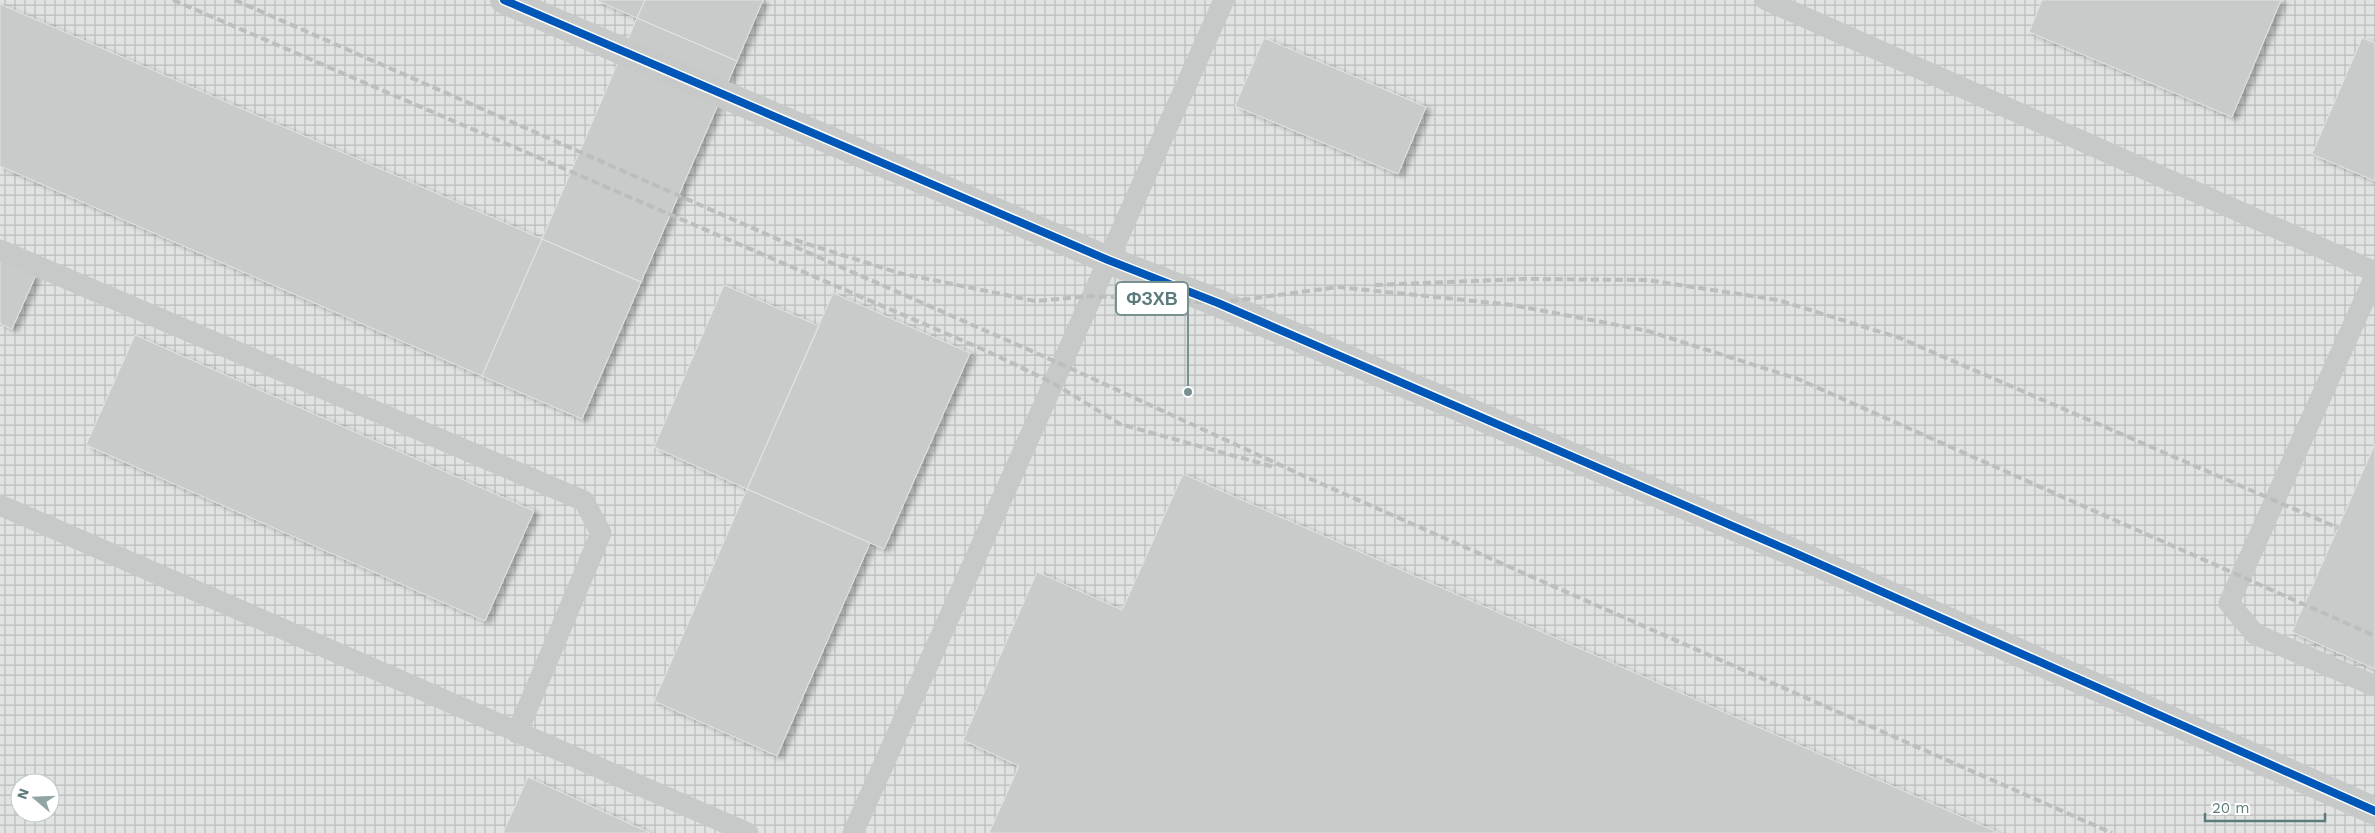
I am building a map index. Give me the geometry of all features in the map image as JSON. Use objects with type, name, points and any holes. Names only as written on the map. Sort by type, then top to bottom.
[{"type":"street","points":[[504,0],[1108,260],[1218,302],[1743,530],[2375,811]]},
{"type":"lane","points":[[853,833],[1224,0]]},
{"type":"lane","points":[[1766,0],[2375,274],[2229,603],[2255,634],[2375,686]]},
{"type":"lane","points":[[0,250],[584,501],[601,533],[516,733]]},
{"type":"lane","points":[[0,505],[516,733],[748,833]]},
{"type":"shaded area","points":[[0,0],[2375,0],[2375,833],[0,833]]},
{"type":"building","points":[[596,0],[645,0],[637,18]]},
{"type":"building","points":[[645,0],[763,0],[737,61],[637,18]]},
{"type":"building","points":[[2042,0],[2281,0],[2232,117],[2029,32]]},
{"type":"building","points":[[0,4],[542,239],[482,376],[0,166]]},
{"type":"building","points":[[637,18],[737,61],[641,282],[542,239]]},
{"type":"building","points":[[1264,38],[1426,107],[1398,174],[1235,106]]},
{"type":"building","points":[[2362,38],[2375,43],[2375,181],[2312,154]]},
{"type":"building","points":[[542,239],[641,282],[582,419],[482,376]]},
{"type":"building","points":[[0,260],[36,275],[12,329],[0,324]]},
{"type":"building","points":[[724,285],[819,326],[747,489],[654,447]]},
{"type":"building","points":[[833,293],[970,353],[884,549],[747,489]]},
{"type":"building","points":[[135,335],[534,511],[485,621],[86,445]]},
{"type":"building","points":[[2375,444],[2375,669],[2292,632]]},
{"type":"building","points":[[1183,474],[1999,833],[989,833],[1019,766],[963,740],[1037,572],[1122,610]]},
{"type":"building","points":[[747,489],[870,543],[777,756],[654,701]]},
{"type":"building","points":[[528,777],[650,833],[503,833]]},
{"type":"railway","points":[[173,0],[989,352],[1053,383],[1120,424],[1274,467]]},
{"type":"railway","points":[[235,0],[1061,364],[1306,477],[2112,833]]},
{"type":"railway","points":[[795,240],[899,273],[1035,301],[1092,296],[1218,303],[1338,287],[1513,305],[1648,331],[1798,379],[2375,636]]},
{"type":"railway","points":[[1375,285],[1524,279],[1647,280],[1778,300],[1900,338],[2338,528]]},
{"type":"cycle path","points":[[504,0],[1108,260],[1218,303],[1797,554],[2375,811]]},
{"type":"place","name":"ФЗХВ","points":[[1188,392]]}]
